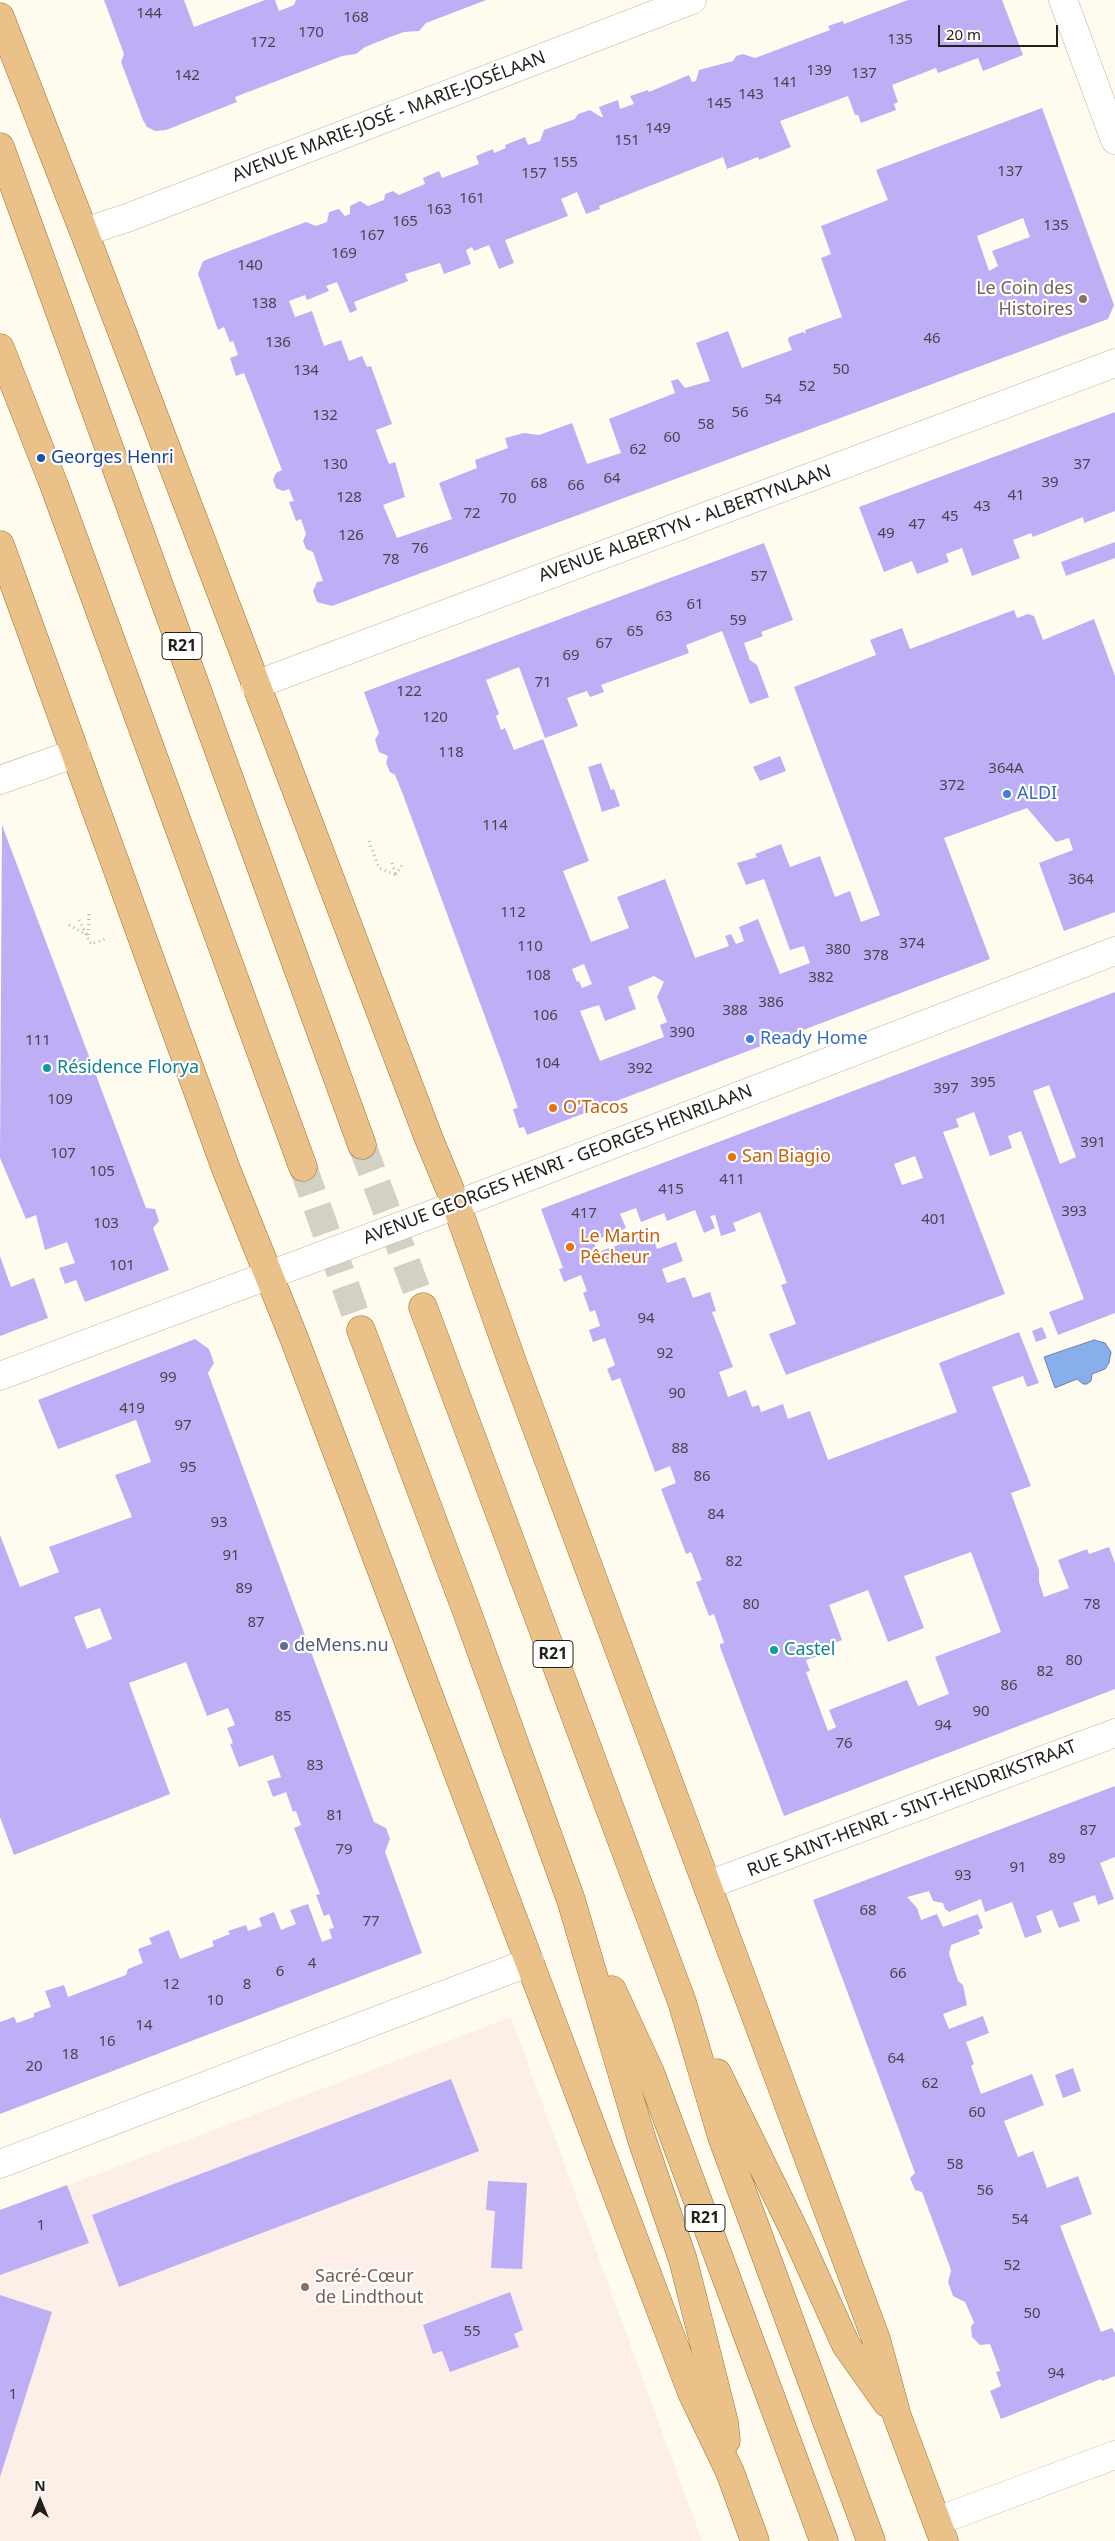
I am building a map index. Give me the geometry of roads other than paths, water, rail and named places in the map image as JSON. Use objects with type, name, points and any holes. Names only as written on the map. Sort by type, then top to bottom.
[{"type":"main road","points":[[0,17],[84,232],[429,1139],[456,1204],[514,1367],[876,2339],[897,2416],[941,2531]]},
{"type":"main road","name":"R21","points":[[0,147],[362,1145]]},
{"type":"main road","points":[[0,348],[57,494],[303,1167]]},
{"type":"main road","points":[[0,544],[226,1169],[294,1338],[692,2393],[730,2472],[755,2541]]},
{"type":"main road","name":"R21","points":[[423,1307],[682,2002],[722,2137],[872,2541]]},
{"type":"main road","name":"R21","points":[[361,1330],[467,1612],[571,1900],[650,2072],[824,2541]]},
{"type":"main road","points":[[571,1900],[641,2137],[683,2260],[724,2422],[730,2472]]},
{"type":"main road","points":[[682,2002],[796,2234],[846,2345],[897,2416]]},
{"type":"street","name":"AVENUE MARIE-JOSÉ - MARIE-JOSÉLAAN","points":[[84,232],[136,215],[692,0]]},
{"type":"street","points":[[1063,0],[1115,140]]},
{"type":"street","name":"AVENUE ALBERTYN - ALBERTYNLAAN","points":[[255,685],[1115,363]]},
{"type":"street","points":[[0,780],[76,753]]},
{"type":"street","name":"AVENUE GEORGES HENRI - GEORGES HENRILAAN","points":[[0,1376],[1115,952]]},
{"type":"street","name":"RUE SAINT-HENRI - SINT-HENDRIKSTRAAT","points":[[708,1885],[1115,1733]]},
{"type":"street","points":[[0,2164],[530,1962]]},
{"type":"street","points":[[941,2531],[1115,2454]]},
{"type":"water","points":[[1094,1340],[1105,1343],[1111,1352],[1109,1363],[1105,1369],[1092,1374],[1091,1381],[1087,1384],[1083,1384],[1077,1379],[1055,1388],[1044,1357]]},
{"type":"tunnel","points":[[362,1145],[423,1307]]},
{"type":"tunnel","points":[[303,1167],[361,1330]]},
{"type":"place","name":"Le Coin des Histoires","points":[[1083,299]]},
{"type":"place","name":"Georges Henri","points":[[41,458]]},
{"type":"place","name":"ALDI","points":[[1007,794]]},
{"type":"place","name":"Ready Home","points":[[750,1039]]},
{"type":"place","name":"Résidence Florya","points":[[47,1068]]},
{"type":"place","name":"O'Tacos","points":[[553,1108]]},
{"type":"place","name":"San Biagio","points":[[732,1157]]},
{"type":"place","name":"Le Martin Pêcheur","points":[[570,1247]]},
{"type":"place","name":"deMens.nu","points":[[284,1646]]},
{"type":"place","name":"Castel","points":[[774,1650]]},
{"type":"place","name":"Sacré-Cœur de Lindthout","points":[[305,2287]]}]
